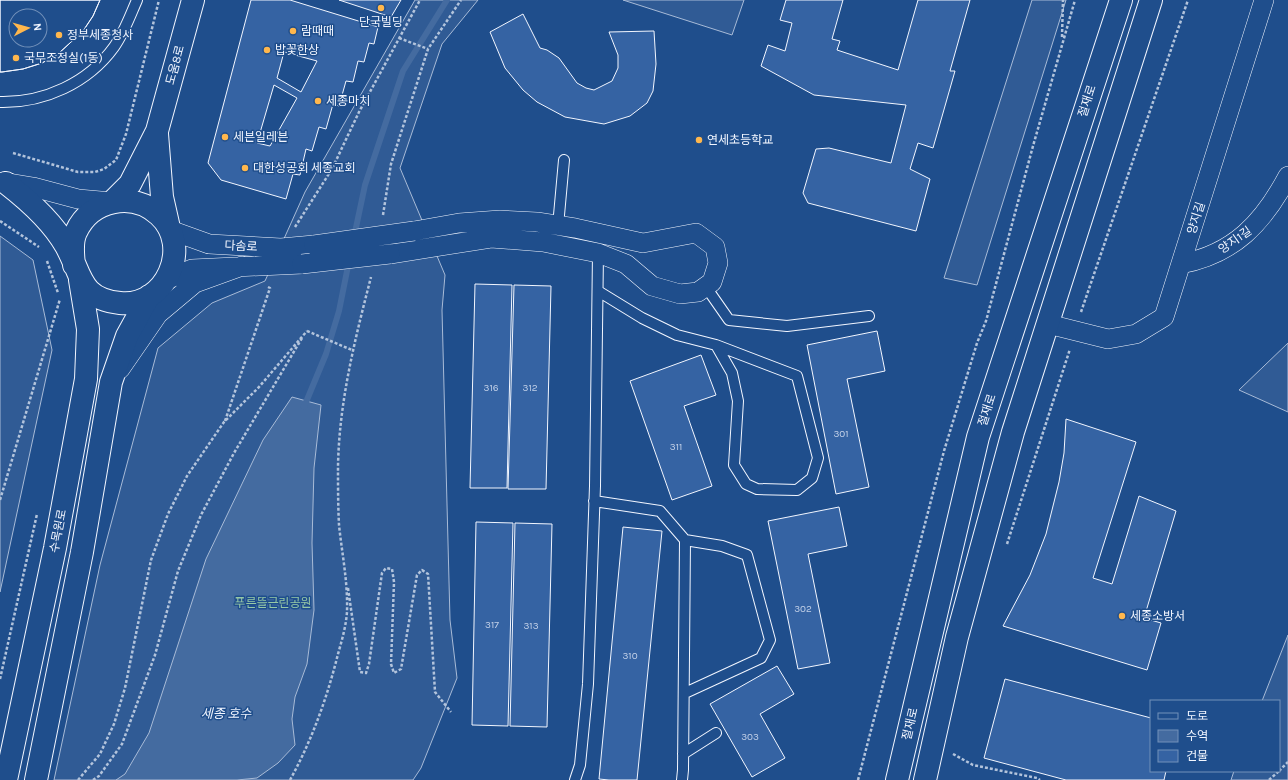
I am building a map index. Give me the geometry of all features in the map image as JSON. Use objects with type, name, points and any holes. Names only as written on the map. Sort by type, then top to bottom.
[{"type":"street","name":"도움8로","points":[[112,202],[130,184],[157,131],[193,0]]},
{"type":"street","name":"절재로","points":[[1104,46],[1116,0]]},
{"type":"street","name":"절재로","points":[[897,780],[978,437],[1104,46],[1121,0]]},
{"type":"street","points":[[925,780],[957,637],[1013,432],[1151,0]]},
{"type":"street","points":[[1134,50],[1159,0]]},
{"type":"street","name":"양지길","points":[[1048,324],[1108,339],[1136,334],[1164,317],[1264,0]]},
{"type":"street","name":"도움8로","points":[[157,131],[162,197],[170,230]]},
{"type":"street","name":"양지1길","points":[[1181,264],[1197,261],[1225,250],[1252,229],[1280,191],[1288,176]]},
{"type":"street","points":[[3,182],[64,265],[76,307],[86,379]]},
{"type":"street","name":"다솜로","points":[[3,182],[33,187],[78,199],[112,202],[129,201],[146,206],[160,216],[170,230],[174,247],[173,265],[166,280]]},
{"type":"street","name":"다솜로","points":[[3,182],[25,198],[47,220],[66,246],[77,273],[91,292],[106,300],[122,304],[139,301],[149,296],[166,280],[192,269],[302,264],[390,254],[491,238],[543,242],[598,253],[626,264],[652,286],[680,294],[698,292],[706,287],[712,282],[718,263],[715,247],[696,233],[643,243],[558,226],[500,220],[459,223],[314,245],[282,248],[209,244],[170,230]]},
{"type":"street","name":"다솜로","points":[[77,273],[72,248],[76,233],[84,219],[97,208],[112,202]]},
{"type":"street","points":[[111,382],[158,314],[195,283],[242,266]]},
{"type":"street","name":"수목원로","points":[[6,780],[55,548],[86,379],[88,329],[77,273]]},
{"type":"street","points":[[36,780],[82,552],[111,382],[127,336],[149,296]]},
{"type":"lane","points":[[0,102],[30,101],[54,94],[73,84],[98,65],[114,48],[125,28],[137,0]]},
{"type":"lane","points":[[558,226],[564,160]]},
{"type":"lane","points":[[575,780],[580,765],[588,684],[594,501],[598,253]]},
{"type":"lane","points":[[706,287],[729,320],[787,326],[869,316]]},
{"type":"lane","points":[[598,291],[642,318],[677,335],[716,345],[797,376],[818,458],[812,478],[797,490],[757,489],[746,484],[734,465],[738,401],[732,373],[716,345]]},
{"type":"lane","points":[[594,501],[660,511],[685,540],[722,546],[746,555],[770,640],[761,658],[685,693]]},
{"type":"lane","points":[[682,780],[685,693],[685,540]]},
{"type":"lane","points":[[683,754],[716,733]]},
{"type":"path","points":[[13,153],[78,172],[95,172],[104,169],[116,160],[126,134],[159,0]]},
{"type":"path","points":[[292,232],[332,169],[359,112],[420,0]]},
{"type":"path","points":[[382,218],[391,164],[428,49],[461,0]]},
{"type":"path","points":[[1062,42],[1063,0]]},
{"type":"path","points":[[858,780],[944,451],[977,343],[986,321],[1062,42],[1076,0]]},
{"type":"path","points":[[1005,551],[1075,331],[1188,0]]},
{"type":"path","points":[[399,38],[428,49]]},
{"type":"path","points":[[0,221],[44,250]]},
{"type":"path","points":[[46,257],[61,306]]},
{"type":"path","points":[[372,273],[352,350],[343,408],[338,466],[339,524],[356,635],[358,664],[360,672],[366,673],[369,664],[382,572],[386,568],[392,569],[394,582],[391,664],[394,673],[401,669],[417,575],[422,570],[428,574],[435,692],[451,712]]},
{"type":"path","points":[[224,422],[270,288],[263,287]]},
{"type":"path","points":[[0,500],[60,299]]},
{"type":"path","points":[[307,331],[352,350]]},
{"type":"path","points":[[78,780],[100,754],[114,724],[125,688],[151,560],[168,514],[187,476],[224,422],[259,387],[307,331]]},
{"type":"path","points":[[94,780],[99,776],[124,738],[156,656],[178,571],[201,515],[234,453],[307,331]]},
{"type":"path","points":[[0,679],[38,509]]},
{"type":"path","points":[[289,780],[301,762],[316,728],[330,686],[347,614],[347,580]]},
{"type":"path","points":[[948,758],[950,751],[973,765],[1037,778],[1040,780]]},
{"type":"path","points":[[1280,770],[1288,762]]},
{"type":"path","points":[[1269,780],[1278,772]]},
{"type":"shaded area","name":"푸른뜰근린공원","points":[[415,0],[478,0],[442,44],[400,168],[445,275],[442,310],[450,620],[457,678],[421,768],[413,780],[54,780],[100,565],[158,348],[212,303],[265,281],[305,192]]},
{"type":"shaded area","points":[[623,0],[744,0],[732,35]]},
{"type":"shaded area","points":[[1032,0],[1066,0],[977,285],[944,278]]},
{"type":"shaded area","points":[[0,236],[33,260],[52,350],[0,592]]},
{"type":"shaded area","points":[[1288,343],[1288,412],[1239,390]]},
{"type":"shaded area","points":[[1288,635],[1288,780],[1231,780],[1234,772],[1280,772],[1280,700],[1262,700]]},
{"type":"water","name":"세종 호수","points":[[292,397],[321,405],[314,468],[312,543],[314,610],[307,664],[295,697],[292,719],[295,745],[278,763],[257,778],[237,780],[116,780],[125,774],[149,733],[206,559],[263,440]]},
{"type":"building","name":"정부세종청사","points":[[0,0],[100,0],[93,16],[83,31],[58,54],[42,63],[23,69],[0,72]]},
{"type":"building","name":"정부세종청사","points":[[0,0],[100,0],[93,16],[83,31],[58,54],[42,63],[23,69],[0,72]]},
{"type":"building","name":"세종마치","points":[[251,0],[290,0],[378,27],[374,44],[369,43],[364,62],[358,61],[353,82],[346,81],[339,106],[333,104],[326,129],[319,127],[312,151],[306,149],[300,175],[293,174],[286,199],[221,180],[208,163]],"holes":[[[284,52],[317,61],[301,92],[277,78]],[[274,85],[297,98],[270,146],[257,143]]]},
{"type":"building","name":"단국빌딩","points":[[339,0],[401,0],[391,17]]},
{"type":"building","points":[[786,0],[843,0],[832,39],[840,41],[837,50],[898,70],[918,0],[970,0],[950,71],[955,71],[933,148],[918,143],[910,169],[930,179],[916,231],[808,203],[803,193],[816,149],[829,148],[891,163],[906,105],[814,95],[761,66],[768,45],[785,51],[792,23],[780,20]]},
{"type":"building","points":[[523,14],[540,48],[547,50],[559,58],[577,83],[594,90],[612,81],[618,68],[618,55],[609,32],[654,31],[656,64],[653,91],[647,103],[630,116],[604,124],[565,117],[537,102],[523,90],[505,68],[490,32]]},
{"type":"building","points":[[475,284],[512,285],[507,488],[470,488]]},
{"type":"building","points":[[514,285],[551,286],[546,489],[508,489]]},
{"type":"building","points":[[877,331],[885,371],[847,379],[869,487],[836,494],[807,345]]},
{"type":"building","points":[[701,355],[716,395],[684,406],[712,486],[672,500],[630,381]]},
{"type":"building","points":[[1066,419],[1136,442],[1093,578],[1112,584],[1139,496],[1176,511],[1144,618],[1161,623],[1147,670],[1003,626],[1030,575],[1046,534],[1059,482],[1064,453]]},
{"type":"building","points":[[839,507],[847,546],[808,554],[830,663],[798,669],[768,521]]},
{"type":"building","points":[[476,522],[513,523],[508,726],[472,725]]},
{"type":"building","points":[[515,523],[552,524],[547,727],[510,726]]},
{"type":"building","points":[[623,527],[662,531],[637,780],[609,780],[599,779]]},
{"type":"building","points":[[777,666],[794,694],[760,714],[785,758],[752,777],[710,704]]},
{"type":"building","points":[[1005,679],[1150,718],[1150,772],[1166,772],[1164,780],[1066,780],[984,758]]},
{"type":"waterway","points":[[354,237],[365,185],[403,71],[447,0]]},
{"type":"waterway","points":[[304,407],[326,354],[339,311],[349,261]]},
{"type":"place","name":"단국빌딩","points":[[381,8]]},
{"type":"place","name":"람때때","points":[[293,31]]},
{"type":"place","name":"정부세종청사","points":[[59,35]]},
{"type":"place","name":"밥꽃한상","points":[[267,50]]},
{"type":"place","name":"국무조정실(1동)","points":[[16,58]]},
{"type":"place","name":"세종마치","points":[[318,101]]},
{"type":"place","name":"세븐일레븐","points":[[225,137]]},
{"type":"place","name":"연세초등학교","points":[[699,140]]},
{"type":"place","name":"대한성공회 세종교회","points":[[245,168]]},
{"type":"place","name":"세종소방서","points":[[1122,616]]}]
